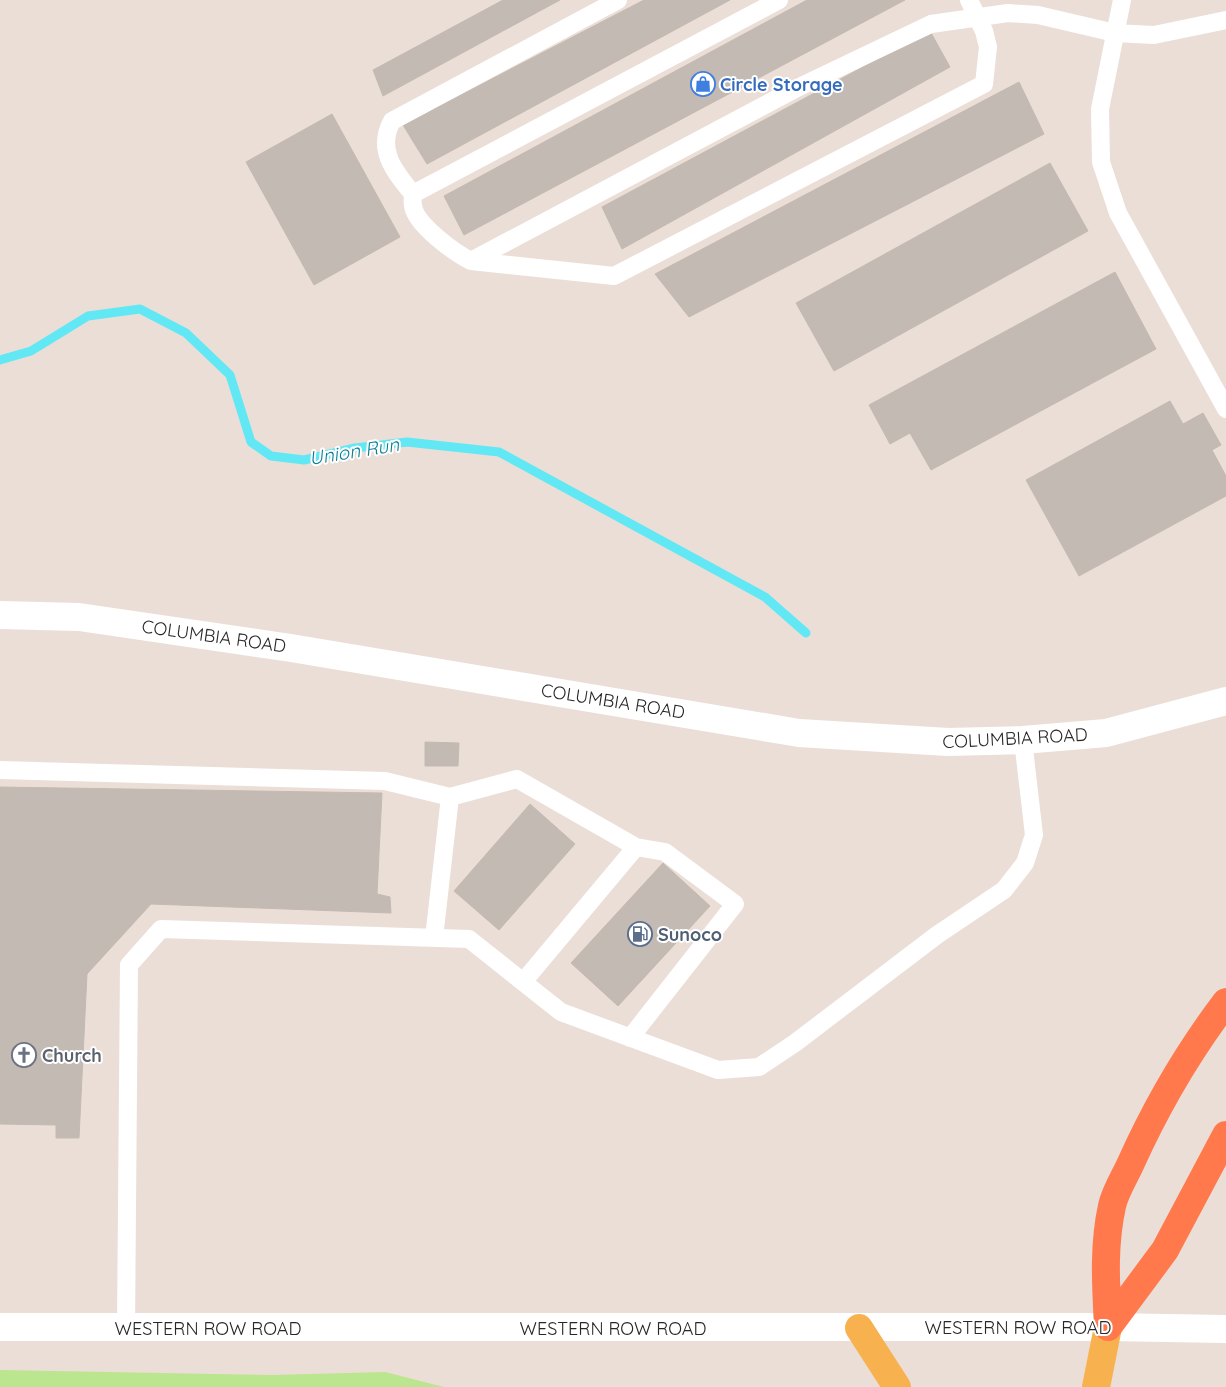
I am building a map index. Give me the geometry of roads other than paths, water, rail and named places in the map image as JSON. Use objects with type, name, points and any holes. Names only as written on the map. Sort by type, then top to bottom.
[{"type":"highway","points":[[1108,1327],[1105,1257],[1112,1204],[1141,1141],[1168,1090],[1199,1036],[1226,1002]]},
{"type":"highway","points":[[1108,1327],[1165,1250],[1226,1135]]},
{"type":"main road","points":[[1096,1387],[1108,1327]]},
{"type":"main road","points":[[859,1328],[897,1387]]},
{"type":"street","name":"COLUMBIA ROAD","points":[[0,615],[79,617],[291,648],[799,733],[948,742],[1023,740],[1106,733],[1226,701]]},
{"type":"street","name":"WESTERN ROW ROAD","points":[[0,1327],[1108,1327],[1226,1329]]},
{"type":"lane","points":[[618,0],[392,121],[385,134],[385,148],[395,172],[413,194],[413,208],[423,223],[453,252],[471,261],[614,276],[984,84],[988,47],[984,31],[969,0]]},
{"type":"lane","points":[[413,194],[779,0]]},
{"type":"lane","points":[[1122,0],[1100,109],[1101,162],[1118,214],[1226,409]]},
{"type":"lane","points":[[471,261],[812,81],[931,24],[1008,12],[1038,15],[1115,33],[1154,35],[1218,20],[1226,20]]},
{"type":"lane","points":[[126,1328],[129,965],[162,928],[469,939],[561,1012],[718,1070],[759,1067],[795,1043],[937,935],[1004,890],[1025,863],[1034,836],[1023,740]]},
{"type":"lane","points":[[0,770],[385,781],[450,797],[517,778],[636,847],[665,852],[735,904],[630,1038]]},
{"type":"lane","points":[[434,938],[450,797]]},
{"type":"lane","points":[[523,982],[636,847]]},
{"type":"waterway","name":"Union Run","points":[[0,360],[31,351],[88,316],[140,309],[186,333],[230,375],[251,442],[271,456],[304,460],[355,448],[407,442],[499,452],[765,597],[806,633]]},
{"type":"place","name":"Circle Storage","points":[[703,84]]},
{"type":"place","name":"Sunoco","points":[[640,934]]},
{"type":"place","name":"Church","points":[[24,1055]]}]
